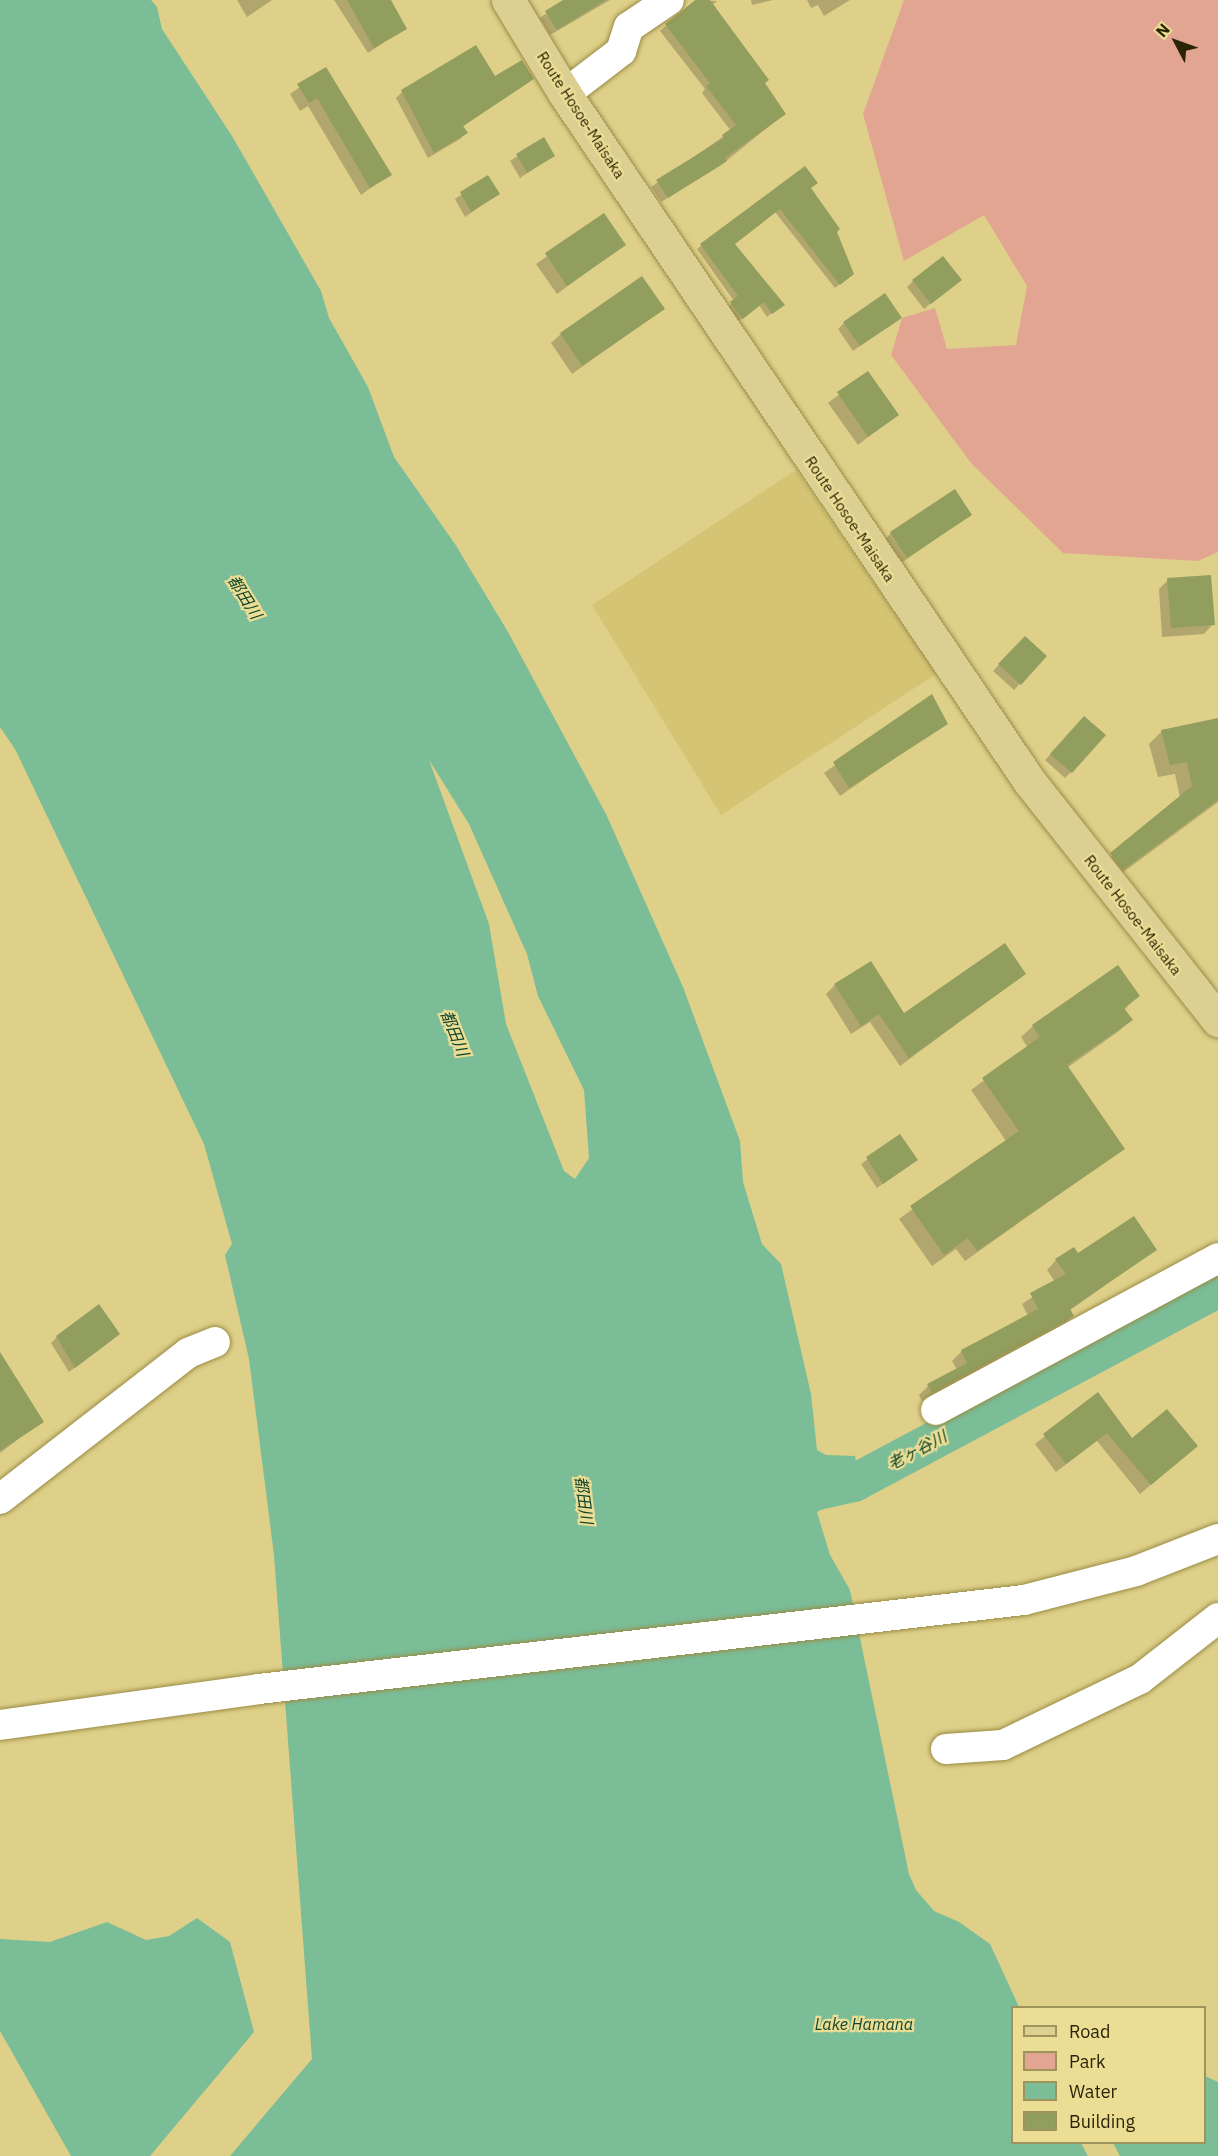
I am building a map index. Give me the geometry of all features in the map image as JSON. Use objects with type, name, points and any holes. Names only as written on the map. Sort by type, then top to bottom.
[{"type":"main road","name":"Route Hosoe-Maisaka","points":[[508,0],[565,94],[1029,781],[1218,1020]]},
{"type":"street","points":[[565,94],[621,51],[629,27],[669,0]]},
{"type":"street","points":[[936,1410],[1218,1258]]},
{"type":"street","points":[[0,1499],[188,1353],[215,1342]]},
{"type":"street","points":[[0,1725],[259,1689],[1024,1600],[1136,1571],[1218,1539]]},
{"type":"street","points":[[946,1749],[1003,1745],[1024,1735],[1140,1678],[1218,1618]]},
{"type":"shaded area","points":[[796,470],[936,674],[721,815],[592,605]]},
{"type":"green space","points":[[904,0],[1218,0],[1218,552],[1198,561],[1063,553],[971,463],[891,355],[902,318],[935,308],[947,349],[1016,345],[1027,286],[984,215],[904,261],[863,114]]},
{"type":"water","points":[[0,0],[151,0],[157,7],[162,29],[232,136],[321,291],[329,318],[368,387],[394,457],[455,544],[508,632],[606,814],[683,987],[740,1141],[743,1182],[762,1244],[781,1264],[811,1394],[817,1450],[826,1455],[855,1456],[860,1486],[817,1512],[830,1555],[850,1590],[909,1874],[916,1890],[934,1911],[959,1922],[990,1944],[1019,2006],[1011,2006],[1011,2144],[1082,2144],[1088,2156],[230,2156],[312,2059],[274,1555],[249,1359],[225,1255],[232,1244],[204,1144],[15,749],[0,727]],"holes":[[[429,760],[469,824],[527,954],[538,996],[584,1090],[589,1158],[575,1179],[564,1171],[506,1024],[489,924]]]},
{"type":"water","points":[[197,1918],[230,1942],[254,2032],[150,2156],[71,2156],[0,2031],[0,1939],[50,1942],[107,1922],[146,1940],[169,1936]]},
{"type":"water","points":[[1206,2076],[1218,2082],[1218,2156],[1120,2156],[1114,2144],[1206,2144]]},
{"type":"building","points":[[347,0],[391,0],[407,29],[374,48]]},
{"type":"building","points":[[563,0],[606,0],[557,30],[545,11]]},
{"type":"building","points":[[696,0],[710,0],[769,80],[765,83],[786,114],[725,158],[727,161],[668,198],[656,180],[724,138],[722,135],[736,125],[706,86],[710,83],[665,24]]},
{"type":"building","points":[[476,45],[495,76],[522,60],[534,79],[463,126],[468,133],[434,153],[401,90]]},
{"type":"building","points":[[326,67],[392,175],[370,188],[317,98],[309,103],[297,84]]},
{"type":"building","points":[[544,137],[555,156],[527,173],[516,154]]},
{"type":"building","points":[[805,166],[818,183],[811,188],[840,229],[837,232],[854,274],[840,285],[780,209],[735,244],[785,305],[772,314],[764,302],[743,319],[730,302],[738,296],[700,244]]},
{"type":"building","points":[[488,175],[500,194],[471,212],[460,192]]},
{"type":"building","points":[[604,213],[626,245],[567,286],[545,253]]},
{"type":"building","points":[[943,256],[962,280],[931,304],[912,280]]},
{"type":"building","points":[[642,276],[665,309],[582,366],[560,333]]},
{"type":"building","points":[[885,293],[902,318],[860,346],[843,322]]},
{"type":"building","points":[[868,371],[899,415],[868,437],[837,392]]},
{"type":"building","points":[[955,489],[972,515],[907,558],[890,532]]},
{"type":"building","points":[[1211,575],[1215,625],[1171,628],[1167,578]]},
{"type":"building","points":[[1025,636],[1047,656],[1021,685],[998,664]]},
{"type":"building","points":[[932,694],[948,724],[849,788],[833,762]]},
{"type":"building","points":[[1084,716],[1106,735],[1072,773],[1050,754]]},
{"type":"building","points":[[1218,718],[1218,800],[1123,870],[1110,853],[1192,786],[1187,762],[1170,765],[1161,730]]},
{"type":"building","points":[[1005,943],[1026,974],[909,1058],[879,1014],[861,1026],[834,984],[871,961],[904,1013]]},
{"type":"building","points":[[1118,965],[1140,996],[1124,1008],[1133,1020],[1067,1065],[1125,1149],[977,1251],[968,1238],[944,1255],[910,1206],[1019,1131],[982,1078],[1040,1037],[1032,1025]]},
{"type":"building","points":[[900,1134],[918,1160],[883,1184],[866,1157]]},
{"type":"building","points":[[1134,1216],[1157,1250],[1070,1309],[1074,1316],[932,1393],[927,1384],[967,1363],[961,1350],[1038,1309],[1030,1293],[1066,1274],[1055,1259],[1074,1247],[1078,1253]]},
{"type":"building","points":[[99,1304],[120,1334],[75,1368],[56,1336]]},
{"type":"building","points":[[0,1352],[44,1422],[0,1451]]},
{"type":"building","points":[[1098,1392],[1132,1438],[1167,1409],[1198,1446],[1151,1485],[1107,1433],[1066,1464],[1043,1434]]},
{"type":"waterway","name":"老ヶ谷川","points":[[809,1493],[854,1483],[1218,1289]]},
{"type":"water label","name":"都田川","points":[[245,597]]},
{"type":"water label","name":"都田川","points":[[455,1033]]},
{"type":"water label","name":"都田川","points":[[584,1500]]},
{"type":"water label","name":"Lake Hamana","points":[[864,2024]]}]
